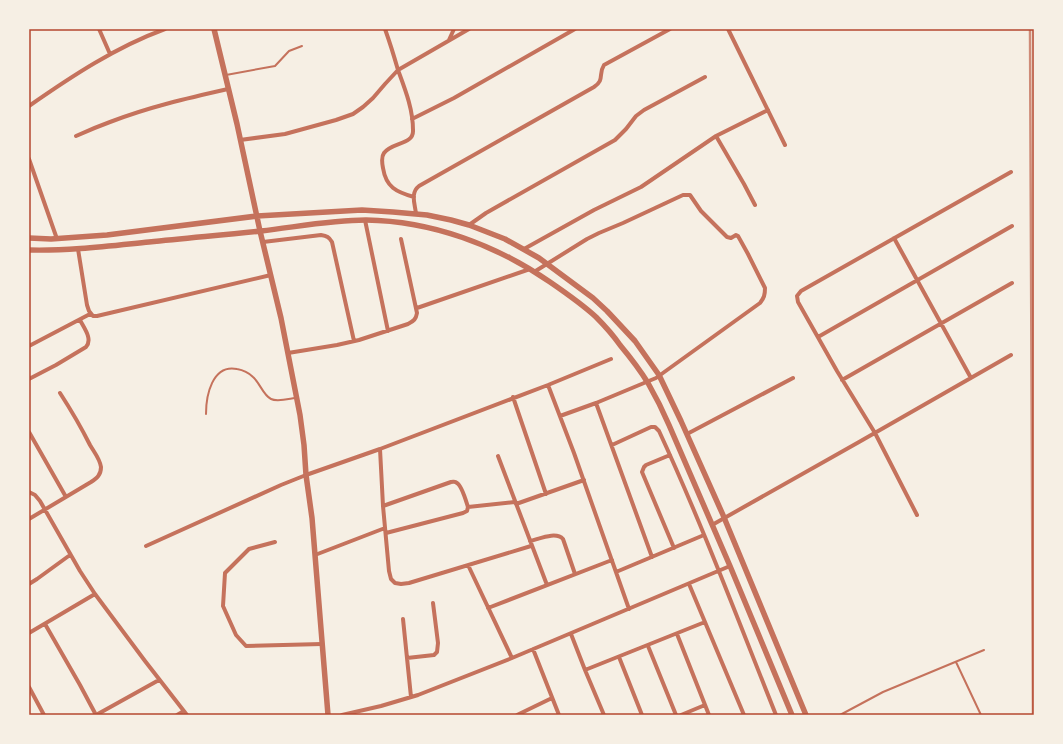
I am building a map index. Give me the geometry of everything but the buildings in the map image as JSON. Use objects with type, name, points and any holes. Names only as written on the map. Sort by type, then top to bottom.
[{"type":"street","points":[[99,29],[110,54]]},
{"type":"street","points":[[29,106],[57,86],[110,54],[150,34],[165,29]]},
{"type":"street","points":[[214,29],[271,276],[297,398],[312,518],[328,715]]},
{"type":"street","points":[[385,29],[407,96],[414,131],[413,136],[410,139],[388,149],[384,154],[382,160],[384,174],[388,183],[393,189],[400,193],[414,196]]},
{"type":"street","points":[[449,40],[454,29]]},
{"type":"street","points":[[240,140],[285,134],[353,114],[373,98],[398,70],[469,29]]},
{"type":"street","points":[[412,119],[454,98],[575,29]]},
{"type":"street","points":[[416,214],[414,191],[419,186],[599,84],[604,65],[670,29]]},
{"type":"street","points":[[728,29],[785,145]]},
{"type":"street","points":[[469,225],[486,213],[615,140],[636,116],[644,110],[705,77]]},
{"type":"street","points":[[76,136],[108,122],[136,113],[180,100],[228,89]]},
{"type":"street","points":[[524,249],[588,213],[641,187],[716,136],[768,110]]},
{"type":"street","points":[[716,136],[755,205]]},
{"type":"street","points":[[29,159],[57,239]]},
{"type":"street","points":[[917,515],[875,433],[842,380],[798,302],[797,296],[798,293],[808,287],[1011,172]]},
{"type":"street","points":[[416,308],[534,270],[599,233],[683,195],[690,195],[702,211],[727,237],[731,238],[736,235],[738,236],[764,288],[765,294],[763,299],[760,303],[657,377],[596,403],[560,416]]},
{"type":"street","points":[[29,238],[57,239],[108,235],[257,218],[362,210],[416,214],[451,220],[469,225],[505,239],[524,249],[593,298],[607,310],[635,341],[646,356],[687,434],[718,522],[730,566],[792,715]]},
{"type":"street","points":[[365,220],[388,331]]},
{"type":"street","points":[[29,250],[78,249],[318,223],[365,220],[404,224],[444,231],[486,246],[534,270],[583,305],[598,318],[649,381],[718,522],[806,715]]},
{"type":"street","points":[[818,337],[1012,226]]},
{"type":"street","points":[[263,242],[313,235],[321,235],[330,238],[354,341]]},
{"type":"street","points":[[894,238],[971,378]]},
{"type":"street","points":[[288,354],[354,341],[413,322],[416,318],[416,308],[401,239]]},
{"type":"street","points":[[78,249],[87,305],[90,314]]},
{"type":"street","points":[[90,314],[97,316],[271,276]]},
{"type":"street","points":[[842,380],[1012,283]]},
{"type":"street","points":[[29,346],[90,314]]},
{"type":"street","points":[[29,379],[86,347],[89,343],[89,339],[80,320]]},
{"type":"street","points":[[718,522],[1011,355]]},
{"type":"street","points":[[146,546],[281,485],[380,449],[611,359]]},
{"type":"street","points":[[687,434],[793,378]]},
{"type":"street","points":[[548,384],[584,480],[629,609]]},
{"type":"street","points":[[29,519],[97,478],[100,473],[101,467],[98,459],[60,394]]},
{"type":"street","points":[[513,398],[546,494]]},
{"type":"street","points":[[596,403],[652,557]]},
{"type":"street","points":[[612,445],[651,427],[655,427],[659,431],[719,571],[776,715]]},
{"type":"street","points":[[29,432],[66,497]]},
{"type":"street","points":[[380,449],[389,572],[391,579],[395,584],[409,583],[468,565],[555,535],[561,536],[563,539],[575,574]]},
{"type":"street","points":[[670,455],[646,465],[642,469],[642,472],[674,548]]},
{"type":"street","points":[[498,456],[547,585]]},
{"type":"street","points":[[468,507],[516,503],[584,480]]},
{"type":"street","points":[[383,506],[451,482],[455,482],[460,486],[468,507]]},
{"type":"street","points":[[29,492],[35,495],[45,510],[70,555],[95,594],[185,713],[177,715]]},
{"type":"street","points":[[386,533],[463,513],[468,507]]},
{"type":"street","points":[[315,555],[385,528]]},
{"type":"street","points":[[616,572],[704,535]]},
{"type":"street","points":[[275,542],[249,549],[225,573],[223,606],[236,635],[246,646],[322,644]]},
{"type":"street","points":[[29,584],[70,555]]},
{"type":"street","points":[[488,608],[612,560]]},
{"type":"street","points":[[468,565],[512,658]]},
{"type":"street","points":[[342,715],[411,697],[571,634],[730,566]]},
{"type":"street","points":[[689,584],[744,715]]},
{"type":"street","points":[[29,633],[95,594]]},
{"type":"street","points":[[407,658],[434,655],[437,652],[438,643],[433,603]]},
{"type":"street","points":[[403,619],[411,697]]},
{"type":"street","points":[[585,670],[705,622]]},
{"type":"street","points":[[45,624],[96,715],[159,680]]},
{"type":"street","points":[[571,634],[604,715]]},
{"type":"street","points":[[677,634],[709,715]]},
{"type":"street","points":[[648,646],[676,715]]},
{"type":"street","points":[[533,649],[559,715]]},
{"type":"street","points":[[619,657],[642,715]]},
{"type":"street","points":[[29,687],[44,715]]},
{"type":"street","points":[[517,715],[552,698]]},
{"type":"street","points":[[681,715],[705,705]]},
{"type":"lane","points":[[225,76],[275,66],[289,51],[302,46]]},
{"type":"lane","points":[[206,414],[207,399],[213,382],[220,372],[228,369],[239,369],[249,374],[271,399],[297,398]]},
{"type":"lane","points":[[840,715],[883,692],[984,650]]},
{"type":"lane","points":[[956,662],[981,715]]},
{"type":"railway","points":[[1030,29],[1033,715]]}]
